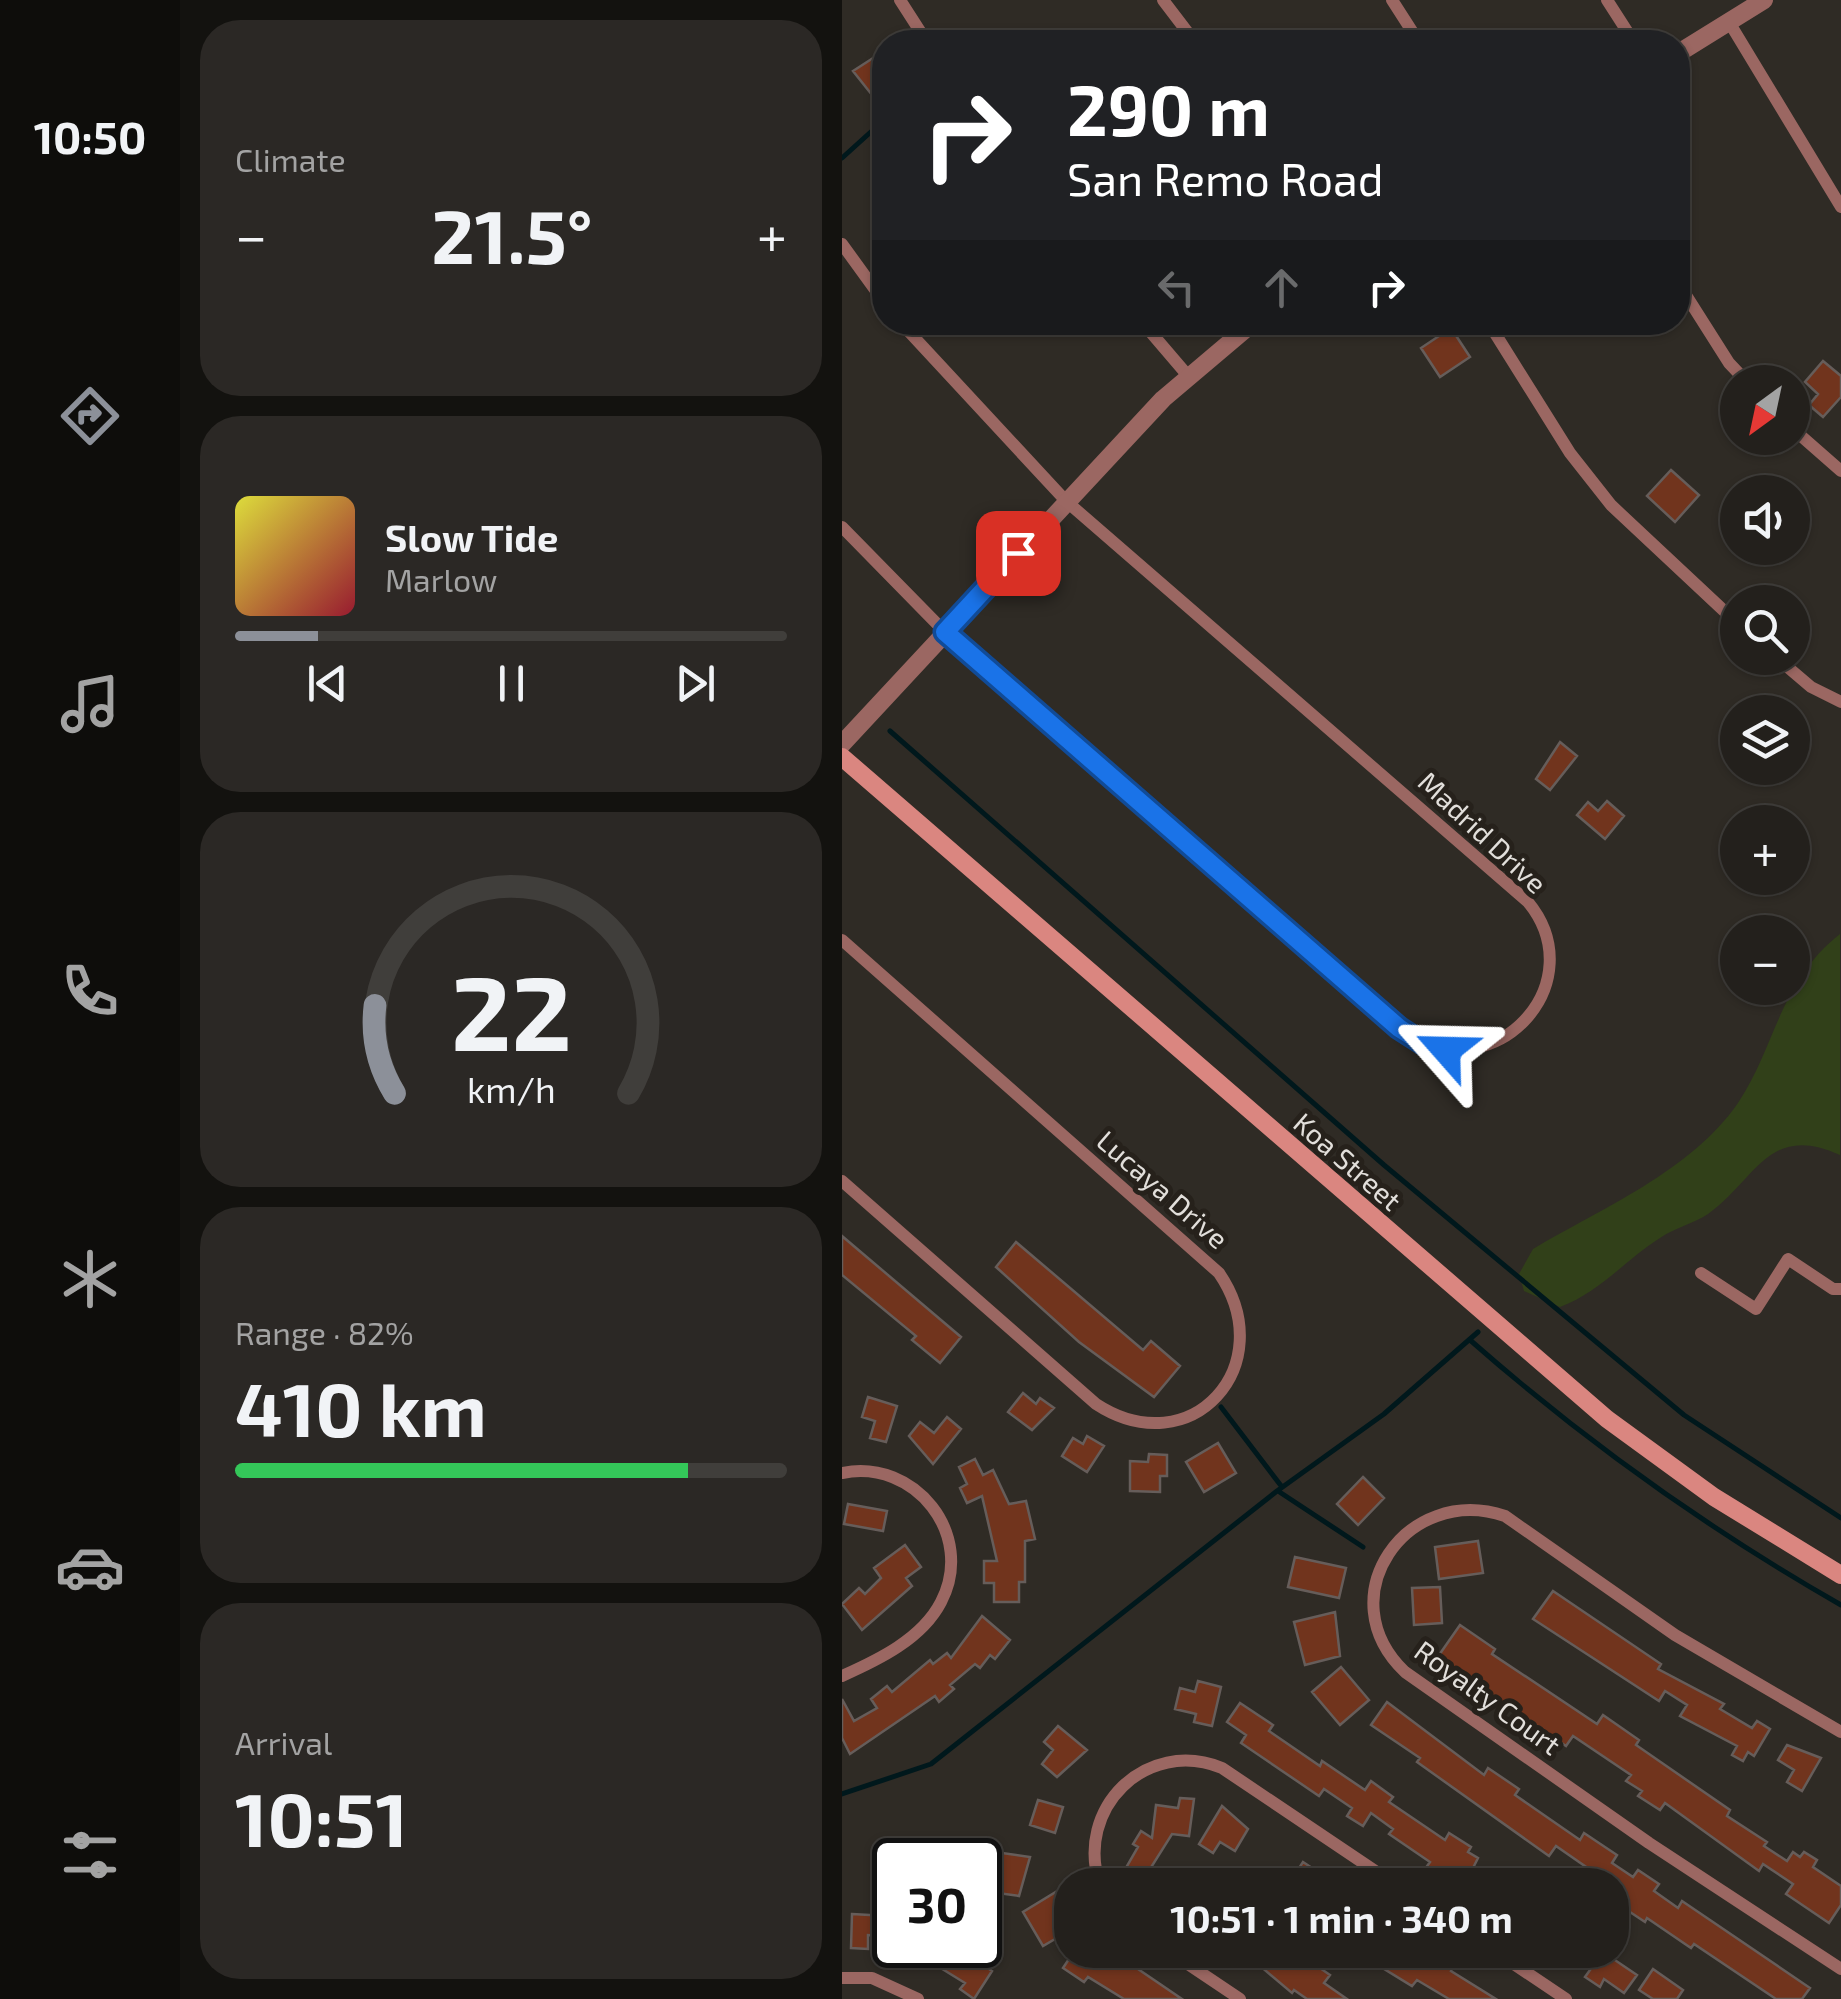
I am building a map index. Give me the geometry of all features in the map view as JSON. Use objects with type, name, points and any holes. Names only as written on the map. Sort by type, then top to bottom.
[{"type":"main road","name":"Koa Street","points":[[842,757],[1607,1420],[1714,1497],[1840,1575]]},
{"type":"street","points":[[900,0],[919,30]]},
{"type":"street","points":[[1162,0],[1186,30]]},
{"type":"street","points":[[1392,0],[1411,30]]},
{"type":"street","points":[[1606,0],[1626,30]]},
{"type":"street","points":[[1690,46],[1764,0]]},
{"type":"street","points":[[1728,22],[1840,206]]},
{"type":"street","points":[[842,244],[872,285]]},
{"type":"street","points":[[1690,302],[1731,365]]},
{"type":"street","name":"Madrid Drive","points":[[842,527],[945,632],[1411,1036],[1435,1048],[1471,1050],[1498,1041],[1522,1022],[1542,993],[1549,962],[1544,930],[1528,902],[1066,500],[912,335]]},
{"type":"street","points":[[1153,335],[1189,377]]},
{"type":"street","points":[[842,744],[1066,500],[1189,377],[1239,335]]},
{"type":"street","points":[[1496,335],[1570,453],[1611,505],[1720,607]]},
{"type":"street","points":[[1810,444],[1840,471]]},
{"type":"street","points":[[1797,675],[1840,702]]},
{"type":"street","name":"Lucaya Drive","points":[[842,940],[1219,1272],[1242,1323],[1235,1368],[1215,1399],[1190,1417],[1155,1423],[1119,1418],[1096,1404],[842,1181]]},
{"type":"street","points":[[1702,1273],[1756,1309],[1788,1259],[1834,1289],[1840,1288]]},
{"type":"street","points":[[842,1472],[888,1474],[918,1491],[942,1521],[951,1556],[947,1588],[932,1616],[889,1652],[842,1676]]},
{"type":"street","name":"Royalty Court","points":[[1840,1732],[1675,1635],[1505,1516],[1473,1508],[1441,1512],[1402,1535],[1381,1568],[1374,1594],[1375,1617],[1389,1655],[1405,1672],[1649,1844],[1840,1969]]},
{"type":"street","points":[[1098,1868],[1094,1839],[1109,1800],[1140,1772],[1164,1762],[1191,1760],[1222,1768],[1371,1868]]},
{"type":"street","points":[[1194,1968],[1240,1999]]},
{"type":"street","points":[[1520,1968],[1566,1999]]},
{"type":"street","points":[[842,1978],[872,1978],[918,1999]]},
{"type":"green space","points":[[1840,934],[1840,1155],[1816,1147],[1779,1150],[1708,1214],[1665,1235],[1574,1301],[1560,1307],[1524,1291],[1519,1274],[1533,1249],[1644,1186],[1696,1149],[1719,1127],[1751,1081],[1785,1005],[1810,1005],[1810,966]]},
{"type":"building","points":[[872,59],[872,95],[853,71]]},
{"type":"building","points":[[1440,335],[1456,335],[1470,357],[1440,377],[1421,348]]},
{"type":"building","points":[[1823,361],[1841,376],[1841,397],[1823,417],[1810,406],[1818,394],[1810,387],[1810,376]]},
{"type":"building","points":[[1671,470],[1699,495],[1675,522],[1647,496]]},
{"type":"building","points":[[1560,742],[1577,756],[1550,790],[1536,779]]},
{"type":"building","points":[[1607,801],[1624,816],[1605,839],[1577,815],[1588,802],[1598,811]]},
{"type":"building","points":[[842,1236],[961,1337],[940,1363],[912,1340],[916,1336],[842,1275]]},
{"type":"building","points":[[1016,1242],[1143,1350],[1151,1341],[1180,1366],[1154,1397],[1079,1342],[996,1267]]},
{"type":"building","points":[[1023,1393],[1036,1404],[1040,1398],[1054,1408],[1032,1430],[1008,1412]]},
{"type":"building","points":[[868,1397],[897,1406],[886,1442],[870,1438],[875,1421],[862,1417]]},
{"type":"building","points":[[947,1417],[961,1429],[933,1464],[909,1436],[920,1422],[934,1433]]},
{"type":"building","points":[[1087,1436],[1104,1446],[1087,1472],[1062,1456],[1073,1438],[1083,1444]]},
{"type":"building","points":[[1218,1443],[1236,1473],[1204,1492],[1186,1462]]},
{"type":"building","points":[[1149,1454],[1167,1455],[1167,1476],[1160,1476],[1160,1492],[1130,1491],[1130,1461],[1148,1462]]},
{"type":"building","points":[[975,1459],[983,1475],[993,1470],[1009,1504],[1026,1501],[1035,1539],[1025,1541],[1025,1582],[1019,1582],[1019,1602],[994,1602],[994,1583],[984,1583],[984,1561],[997,1561],[982,1496],[967,1503],[960,1488],[967,1484],[959,1467]]},
{"type":"building","points":[[1363,1477],[1384,1498],[1358,1525],[1337,1504]]},
{"type":"building","points":[[848,1504],[887,1511],[883,1531],[844,1524]]},
{"type":"building","points":[[1478,1541],[1483,1573],[1439,1579],[1435,1547]]},
{"type":"building","points":[[905,1545],[921,1567],[906,1578],[912,1586],[862,1630],[842,1604],[859,1588],[865,1594],[881,1578],[874,1568]]},
{"type":"building","points":[[1295,1557],[1346,1568],[1339,1598],[1288,1587]]},
{"type":"building","points":[[1440,1587],[1442,1623],[1414,1625],[1412,1588]]},
{"type":"building","points":[[1553,1591],[1661,1664],[1658,1669],[1724,1704],[1720,1709],[1752,1728],[1757,1721],[1770,1729],[1754,1756],[1748,1752],[1743,1761],[1732,1755],[1737,1746],[1680,1716],[1687,1705],[1665,1691],[1659,1701],[1533,1619]]},
{"type":"building","points":[[1335,1612],[1340,1656],[1305,1665],[1294,1622]]},
{"type":"building","points":[[982,1616],[1010,1640],[995,1659],[990,1655],[980,1668],[975,1664],[950,1685],[954,1689],[939,1702],[935,1696],[850,1754],[842,1738],[842,1699],[854,1721],[877,1708],[871,1699],[887,1686],[892,1692],[930,1660],[933,1664],[947,1653],[951,1658]]},
{"type":"building","points":[[1460,1625],[1495,1649],[1492,1654],[1597,1724],[1603,1715],[1639,1740],[1636,1745],[1730,1810],[1727,1816],[1767,1842],[1764,1846],[1787,1861],[1793,1852],[1800,1857],[1804,1852],[1817,1860],[1813,1867],[1841,1886],[1841,1905],[1829,1923],[1786,1894],[1793,1884],[1763,1864],[1759,1871],[1665,1803],[1660,1810],[1638,1796],[1642,1791],[1626,1781],[1631,1775],[1573,1736],[1566,1746],[1437,1658]]},
{"type":"building","points":[[1341,1667],[1369,1700],[1340,1725],[1312,1692]]},
{"type":"building","points":[[1198,1681],[1221,1687],[1212,1726],[1194,1722],[1196,1714],[1175,1709],[1180,1688],[1195,1692]]},
{"type":"building","points":[[1387,1702],[1484,1775],[1488,1768],[1519,1789],[1515,1795],[1580,1840],[1584,1833],[1617,1855],[1612,1863],[1620,1868],[1588,1868],[1556,1846],[1549,1856],[1371,1725]]},
{"type":"building","points":[[1240,1703],[1273,1725],[1269,1731],[1320,1766],[1322,1761],[1365,1790],[1371,1781],[1393,1797],[1389,1802],[1445,1840],[1449,1833],[1471,1847],[1468,1852],[1478,1858],[1474,1866],[1477,1868],[1426,1868],[1430,1862],[1389,1834],[1393,1829],[1371,1813],[1363,1826],[1347,1816],[1352,1808],[1324,1789],[1319,1796],[1241,1743],[1246,1735],[1227,1722]]},
{"type":"building","points":[[1058,1726],[1087,1750],[1057,1777],[1042,1764],[1053,1750],[1044,1742]]},
{"type":"building","points":[[1787,1745],[1821,1758],[1802,1791],[1787,1782],[1794,1770],[1778,1760]]},
{"type":"building","points":[[1180,1798],[1194,1799],[1189,1836],[1172,1834],[1151,1868],[1127,1866],[1138,1847],[1133,1844],[1141,1831],[1152,1838],[1156,1805],[1178,1808]]},
{"type":"building","points":[[1038,1800],[1063,1807],[1055,1833],[1030,1825]]},
{"type":"building","points":[[1222,1806],[1248,1829],[1235,1851],[1220,1842],[1213,1853],[1199,1844]]},
{"type":"building","points":[[1002,1853],[1030,1857],[1019,1896],[1002,1894]]},
{"type":"building","points":[[1638,1870],[1659,1884],[1654,1891],[1678,1908],[1682,1901],[1810,1988],[1802,1999],[1776,1999],[1694,1944],[1691,1948],[1647,1918],[1645,1922],[1629,1911],[1629,1874],[1633,1877]]},
{"type":"building","points":[[1054,1893],[1054,1940],[1043,1946],[1023,1912]]},
{"type":"building","points":[[852,1914],[872,1915],[868,1949],[851,1948]]},
{"type":"building","points":[[941,1968],[992,1971],[974,1999],[960,1989],[965,1983]]},
{"type":"building","points":[[1063,1968],[1136,1968],[1182,1999],[1124,1999],[1088,1977],[1084,1982]]},
{"type":"building","points":[[1263,1968],[1320,1968],[1330,1975],[1324,1983],[1347,1999],[1307,1999],[1294,1990],[1292,1993]]},
{"type":"building","points":[[1383,1968],[1453,1968],[1451,1971],[1496,1999],[1449,1999],[1417,1980],[1412,1986]]},
{"type":"building","points":[[1587,1968],[1627,1968],[1637,1975],[1624,1993],[1604,1979],[1600,1987],[1585,1977],[1590,1970]]},
{"type":"building","points":[[1653,1969],[1683,1990],[1677,1999],[1653,1999],[1639,1990]]},
{"type":"waterway","points":[[842,158],[872,131]]},
{"type":"waterway","points":[[890,731],[1384,1165],[1684,1415],[1841,1518]]},
{"type":"waterway","points":[[842,1794],[931,1764],[1277,1491],[1384,1414],[1478,1332]]},
{"type":"waterway","points":[[1470,1340],[1649,1482],[1743,1546],[1841,1605]]},
{"type":"waterway","points":[[1221,1407],[1282,1487]]},
{"type":"waterway","points":[[1278,1491],[1363,1547]]},
{"type":"route","points":[[1018,553],[945,632],[1399,1028],[1424,1044],[1446,1050]]}]
